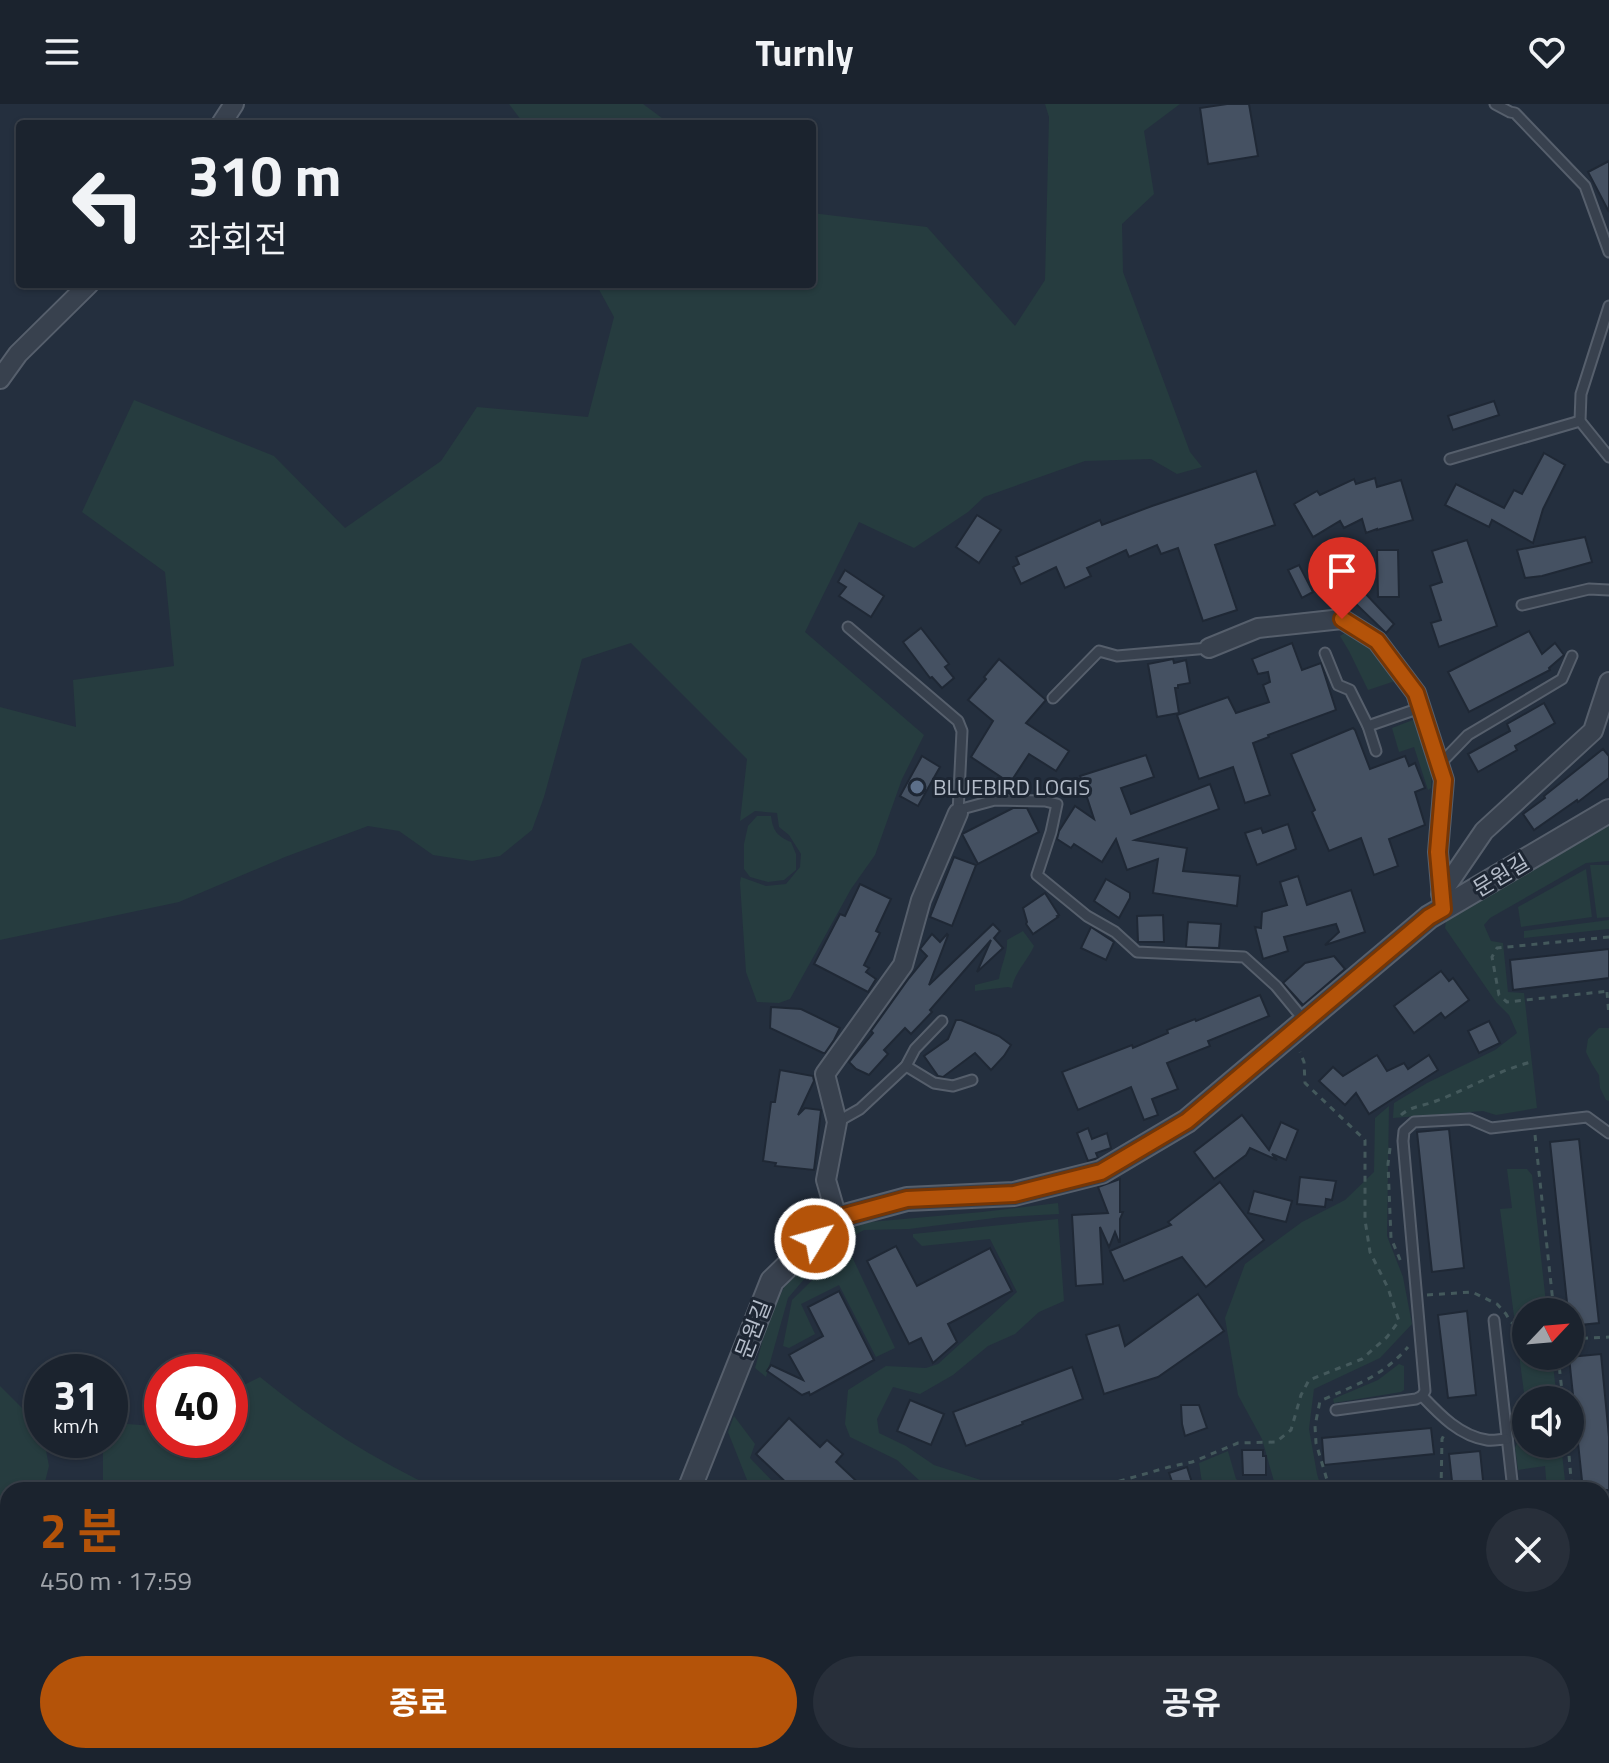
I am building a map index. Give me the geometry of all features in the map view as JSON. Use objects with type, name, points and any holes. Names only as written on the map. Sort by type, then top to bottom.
[{"type":"street","points":[[0,379],[18,354],[85,288]]},
{"type":"street","points":[[1209,648],[1258,628],[1342,619],[1377,641],[1416,693],[1444,780],[1438,852],[1442,902]]},
{"type":"street","points":[[1442,902],[1484,831],[1593,731],[1609,682]]},
{"type":"street","name":"문원길","points":[[692,1482],[772,1281],[837,1218],[907,1199],[1014,1194],[1101,1172],[1187,1121],[1429,917],[1442,902],[1609,811]]},
{"type":"street","points":[[837,1218],[826,1180],[837,1122],[825,1074],[903,965],[921,900],[958,812]]},
{"type":"lane","points":[[1495,104],[1515,113],[1585,186],[1609,252]]},
{"type":"lane","points":[[1609,306],[1581,394],[1580,421],[1609,457]]},
{"type":"lane","points":[[1450,459],[1580,421]]},
{"type":"lane","points":[[1522,605],[1589,589],[1609,590]]},
{"type":"lane","points":[[848,627],[958,721],[962,731],[958,812],[995,800],[1057,804],[1037,875],[1087,916],[1115,932],[1137,952],[1244,957],[1276,986],[1299,1028]]},
{"type":"lane","points":[[1053,698],[1099,651],[1117,656],[1209,648]]},
{"type":"lane","points":[[1325,653],[1338,685],[1350,690],[1368,726],[1376,751]]},
{"type":"lane","points":[[1439,765],[1468,735],[1562,679],[1572,656]]},
{"type":"lane","points":[[1368,726],[1420,708]]},
{"type":"lane","points":[[837,1122],[860,1109],[906,1066],[915,1049],[942,1021]]},
{"type":"lane","points":[[906,1066],[934,1083],[953,1086],[972,1080]]},
{"type":"lane","points":[[1336,1410],[1416,1399],[1425,1391],[1404,1131],[1414,1122],[1470,1119],[1491,1128],[1587,1117],[1609,1133]]},
{"type":"lane","points":[[1494,1320],[1512,1482]]},
{"type":"lane","points":[[1422,1396],[1465,1433],[1488,1440],[1507,1439]]},
{"type":"path","points":[[1609,937],[1497,948],[1492,957],[1499,995],[1507,1002],[1608,992],[1609,1016]]},
{"type":"path","points":[[1116,1482],[1192,1462],[1238,1443],[1276,1442],[1291,1430],[1301,1395],[1309,1380],[1362,1359],[1387,1337],[1399,1321],[1388,1288],[1370,1252],[1365,1220],[1365,1140],[1305,1083],[1299,1028]]},
{"type":"path","points":[[1397,1119],[1407,1109],[1434,1102],[1507,1069],[1531,1062]]},
{"type":"path","points":[[1535,1135],[1552,1298]]},
{"type":"path","points":[[1391,1141],[1388,1164],[1391,1238],[1401,1263]]},
{"type":"path","points":[[1427,1295],[1472,1292],[1497,1304],[1512,1323]]},
{"type":"path","points":[[1584,1338],[1609,1337]]},
{"type":"path","points":[[1328,1482],[1316,1443],[1315,1426],[1320,1401],[1378,1374],[1409,1347],[1411,1338]]},
{"type":"path","points":[[1441,1482],[1442,1439],[1450,1423]]},
{"type":"path","points":[[1569,1458],[1571,1482]]},
{"type":"green space","points":[[509,104],[643,104],[665,120],[521,120]]},
{"type":"green space","points":[[1045,104],[1180,104],[1144,131],[1154,194],[1122,224],[1123,272],[1190,452],[1202,467],[1177,474],[1151,459],[1085,461],[984,497],[968,512],[914,548],[859,522],[805,632],[924,735],[902,779],[875,855],[851,889],[790,999],[779,1003],[757,1002],[746,972],[740,883],[741,877],[766,886],[786,884],[800,867],[801,854],[789,835],[779,827],[777,813],[755,811],[740,821],[747,759],[631,643],[582,659],[532,830],[500,856],[472,861],[433,855],[399,831],[368,826],[179,902],[0,940],[0,707],[76,727],[73,680],[174,666],[165,572],[82,512],[134,400],[274,456],[345,528],[441,461],[477,407],[588,417],[614,317],[598,288],[816,288],[816,213],[927,227],[1015,326],[1045,280],[1049,117]]},
{"type":"green space","points":[[1350,630],[1376,645],[1398,680],[1368,690],[1340,636]]},
{"type":"green space","points":[[1418,718],[1432,764],[1431,788],[1428,790],[1414,747],[1399,752],[1392,728]]},
{"type":"green space","points":[[757,816],[771,816],[776,832],[791,842],[796,854],[796,870],[784,880],[768,882],[750,877],[744,869],[748,826]]},
{"type":"green space","points":[[1609,821],[1609,861],[1586,863],[1490,918],[1484,925],[1491,941],[1503,943],[1508,992],[1524,993],[1537,1108],[1496,1115],[1483,1111],[1393,1118],[1394,1103],[1495,1050],[1517,1033],[1509,1015],[1496,1002],[1445,928],[1446,921]]},
{"type":"green space","points":[[1590,865],[1609,865],[1609,917],[1597,918]]},
{"type":"green space","points":[[1586,869],[1592,917],[1521,927],[1518,907]]},
{"type":"green space","points":[[1609,920],[1609,929],[1524,938],[1524,931]]},
{"type":"green space","points":[[1023,931],[1034,946],[1015,977],[1012,988],[975,991],[975,985],[999,979],[1007,940]]},
{"type":"green space","points":[[1599,1028],[1609,1028],[1609,1101],[1600,1088],[1599,1075],[1586,1052],[1588,1039]]},
{"type":"green space","points":[[1389,1106],[1387,1236],[1403,1277],[1412,1324],[1380,1358],[1314,1389],[1309,1429],[1320,1482],[1274,1482],[1262,1439],[1238,1395],[1225,1318],[1245,1264],[1302,1222],[1345,1200],[1374,1172],[1375,1118]]},
{"type":"green space","points":[[1507,1169],[1527,1169],[1532,1175],[1545,1298],[1512,1298],[1512,1301],[1500,1209],[1512,1208]]},
{"type":"green space","points":[[1058,1203],[1059,1214],[1002,1217],[909,1229],[864,1230],[830,1249],[788,1298],[766,1377],[755,1368],[768,1321],[784,1287],[842,1229],[870,1222]]},
{"type":"green space","points":[[1058,1219],[1064,1301],[1039,1312],[1015,1334],[988,1346],[953,1375],[920,1394],[893,1387],[877,1419],[879,1433],[934,1465],[987,1482],[920,1481],[897,1460],[850,1437],[845,1424],[848,1390],[886,1366],[926,1368],[938,1364],[1017,1292],[990,1239],[922,1246],[913,1234]]},
{"type":"green space","points":[[847,1246],[895,1348],[876,1357],[839,1285],[801,1304],[815,1334],[789,1348],[783,1346],[792,1300]]},
{"type":"green space","points":[[1399,1364],[1404,1366],[1404,1390],[1401,1392],[1334,1403],[1333,1399],[1378,1380]]},
{"type":"green space","points":[[1521,1370],[1554,1370],[1555,1386],[1523,1386]]},
{"type":"green space","points":[[260,1377],[346,1439],[424,1482],[103,1482],[103,1458],[128,1458],[128,1424],[144,1425],[144,1458],[248,1458],[248,1383]]},
{"type":"green space","points":[[0,1386],[24,1410],[24,1458],[47,1458],[45,1482],[0,1482]]},
{"type":"green space","points":[[734,1416],[755,1444],[750,1458],[773,1482],[748,1482],[728,1432]]},
{"type":"green space","points":[[1228,1451],[1236,1479],[1240,1482],[1202,1482],[1199,1463]]},
{"type":"green space","points":[[1516,1458],[1563,1458],[1565,1482],[1546,1482],[1545,1466],[1518,1470]]},
{"type":"building","points":[[1249,104],[1258,156],[1208,164],[1200,108]]},
{"type":"building","points":[[1609,161],[1609,212],[1588,172]]},
{"type":"building","points":[[1494,401],[1499,415],[1453,430],[1448,416]]},
{"type":"building","points":[[1544,453],[1565,465],[1543,509],[1533,543],[1492,520],[1489,527],[1445,505],[1456,484],[1504,508],[1514,490],[1522,494]]},
{"type":"building","points":[[1256,471],[1275,525],[1215,545],[1237,610],[1203,621],[1178,548],[1161,554],[1157,545],[1129,557],[1126,550],[1087,568],[1091,576],[1065,588],[1056,567],[1021,584],[1013,567],[1019,564],[1016,557],[1100,520],[1102,525]]},
{"type":"building","points":[[1375,478],[1377,487],[1401,480],[1413,520],[1366,533],[1362,519],[1344,528],[1340,521],[1313,537],[1294,504],[1317,491],[1320,495],[1354,479],[1356,484]]},
{"type":"building","points":[[977,515],[1001,530],[979,563],[956,547]]},
{"type":"building","points":[[1585,537],[1592,562],[1525,578],[1517,550]]},
{"type":"building","points":[[1467,540],[1497,626],[1439,647],[1431,623],[1441,620],[1430,586],[1442,582],[1432,551]]},
{"type":"building","points":[[1377,550],[1398,550],[1399,597],[1378,597]]},
{"type":"building","points":[[1299,565],[1313,592],[1302,598],[1288,570]]},
{"type":"building","points":[[845,570],[884,596],[871,617],[839,596],[846,587],[838,582]]},
{"type":"building","points":[[1364,592],[1394,624],[1386,633],[1355,603]]},
{"type":"building","points":[[921,628],[949,664],[945,667],[954,678],[942,688],[930,678],[903,642]]},
{"type":"building","points":[[1529,631],[1542,654],[1555,643],[1564,655],[1550,670],[1469,712],[1448,672]]},
{"type":"building","points":[[1292,643],[1302,670],[1321,663],[1336,710],[1253,743],[1270,795],[1245,803],[1233,767],[1199,779],[1177,715],[1228,697],[1236,713],[1269,702],[1263,685],[1270,682],[1268,672],[1258,674],[1252,659]]},
{"type":"building","points":[[999,659],[1046,700],[1026,723],[1069,751],[1056,771],[1029,754],[1010,783],[971,757],[993,721],[968,700]]},
{"type":"building","points":[[1173,659],[1174,663],[1186,660],[1190,683],[1175,688],[1179,713],[1157,717],[1148,664]]},
{"type":"building","points":[[1544,703],[1555,723],[1478,772],[1468,754],[1510,731],[1507,724]]},
{"type":"building","points":[[1353,728],[1370,769],[1405,756],[1409,766],[1415,763],[1425,788],[1415,792],[1425,825],[1389,839],[1398,866],[1374,875],[1361,838],[1329,851],[1291,754]]},
{"type":"building","points":[[1603,749],[1609,756],[1609,778],[1534,830],[1523,814]]},
{"type":"building","points":[[1146,755],[1154,777],[1121,788],[1131,814],[1210,784],[1219,809],[1135,840],[1187,848],[1183,871],[1240,876],[1237,906],[1153,893],[1158,859],[1127,870],[1116,839],[1102,862],[1074,844],[1071,848],[1057,839],[1075,806],[1094,819],[1080,776]]},
{"type":"building","points":[[922,756],[940,767],[918,806],[900,796]]},
{"type":"building","points":[[1013,808],[1027,808],[1039,832],[978,864],[962,834]]},
{"type":"building","points":[[1288,824],[1296,849],[1257,865],[1245,833],[1261,828],[1263,833]]},
{"type":"building","points":[[954,857],[976,865],[952,926],[930,917]]},
{"type":"building","points":[[1298,876],[1307,905],[1351,890],[1365,932],[1325,945],[1339,932],[1336,924],[1284,937],[1288,951],[1263,959],[1255,927],[1261,928],[1262,912],[1287,905],[1280,882]]},
{"type":"building","points":[[1106,879],[1130,893],[1119,918],[1094,901]]},
{"type":"building","points":[[860,884],[891,899],[876,931],[880,933],[864,965],[869,968],[866,972],[876,979],[868,992],[814,964],[840,914],[845,916]]},
{"type":"building","points":[[1045,893],[1059,915],[1033,934],[1026,924],[1023,908]]},
{"type":"building","points":[[1163,915],[1164,942],[1138,942],[1137,916]]},
{"type":"building","points":[[1188,922],[1221,924],[1219,948],[1186,947]]},
{"type":"building","points":[[993,924],[1000,931],[994,938],[1003,948],[977,972],[991,940],[911,1034],[905,1028],[884,1050],[888,1054],[869,1075],[856,1069],[849,1062],[927,956],[920,949],[932,934],[940,942],[948,935],[929,985]]},
{"type":"building","points":[[1091,927],[1114,942],[1106,960],[1081,948]]},
{"type":"building","points":[[1609,949],[1609,978],[1513,990],[1510,960]]},
{"type":"building","points":[[1334,956],[1345,969],[1303,1005],[1283,983],[1305,963]]},
{"type":"building","points":[[1441,971],[1449,981],[1453,978],[1469,1000],[1445,1018],[1441,1013],[1414,1033],[1394,1006]]},
{"type":"building","points":[[1260,995],[1269,1016],[1208,1041],[1210,1046],[1167,1063],[1178,1089],[1152,1099],[1158,1115],[1144,1120],[1131,1087],[1078,1110],[1062,1072],[1132,1045],[1133,1048],[1168,1033],[1167,1030]]},
{"type":"building","points":[[771,1007],[801,1009],[840,1028],[823,1053],[770,1028]]},
{"type":"building","points":[[956,1020],[999,1036],[1011,1045],[991,1070],[975,1053],[943,1077],[938,1076],[924,1056],[948,1039]]},
{"type":"building","points":[[1489,1021],[1500,1043],[1479,1053],[1468,1031]]},
{"type":"building","points":[[1377,1055],[1387,1071],[1404,1063],[1408,1069],[1429,1055],[1438,1070],[1369,1114],[1356,1093],[1345,1105],[1319,1081],[1333,1067],[1343,1076]]},
{"type":"building","points":[[780,1070],[813,1076],[814,1081],[798,1115],[805,1108],[821,1110],[814,1170],[775,1166],[776,1163],[763,1161],[771,1102],[775,1102]]},
{"type":"building","points":[[1242,1115],[1269,1150],[1281,1122],[1298,1130],[1286,1160],[1272,1154],[1277,1160],[1250,1148],[1246,1155],[1214,1179],[1194,1152]]},
{"type":"building","points":[[1088,1128],[1092,1139],[1107,1133],[1111,1148],[1096,1153],[1098,1158],[1088,1161],[1077,1133]]},
{"type":"building","points":[[1449,1129],[1464,1268],[1432,1272],[1417,1132]]},
{"type":"building","points":[[1579,1139],[1599,1323],[1584,1325],[1584,1298],[1567,1298],[1550,1142]]},
{"type":"building","points":[[1300,1177],[1336,1181],[1332,1200],[1326,1199],[1325,1207],[1297,1204]]},
{"type":"building","points":[[1120,1179],[1120,1212],[1123,1212],[1120,1242],[1115,1232],[1109,1247],[1100,1227],[1103,1284],[1076,1286],[1072,1215],[1108,1213],[1098,1187]]},
{"type":"building","points":[[1220,1182],[1264,1240],[1206,1287],[1182,1257],[1124,1281],[1110,1251],[1171,1225],[1168,1222]]},
{"type":"building","points":[[1254,1191],[1292,1201],[1286,1222],[1248,1213]]},
{"type":"building","points":[[896,1246],[917,1286],[990,1248],[1012,1291],[948,1324],[957,1342],[933,1363],[921,1338],[909,1344],[867,1261]]},
{"type":"building","points":[[839,1291],[874,1360],[810,1395],[809,1392],[802,1395],[767,1371],[771,1365],[803,1380],[789,1355],[823,1336],[808,1307]]},
{"type":"building","points":[[1198,1294],[1224,1331],[1158,1377],[1104,1394],[1086,1335],[1119,1325],[1125,1346]]},
{"type":"building","points":[[1467,1311],[1476,1395],[1448,1398],[1438,1315]]},
{"type":"building","points":[[1601,1354],[1609,1437],[1609,1482],[1582,1482],[1580,1458],[1584,1458],[1584,1386],[1572,1386],[1570,1370],[1584,1370],[1584,1356]]},
{"type":"building","points":[[1072,1367],[1083,1399],[966,1446],[953,1412]]},
{"type":"building","points":[[910,1400],[944,1414],[931,1445],[897,1431]]},
{"type":"building","points":[[1181,1405],[1199,1405],[1207,1428],[1185,1436]]},
{"type":"building","points":[[789,1418],[820,1447],[827,1440],[843,1454],[836,1462],[857,1482],[786,1482],[756,1454]]},
{"type":"building","points":[[1431,1428],[1434,1454],[1324,1465],[1322,1438]]},
{"type":"building","points":[[1242,1450],[1263,1450],[1266,1475],[1243,1475]]},
{"type":"building","points":[[1480,1451],[1483,1482],[1452,1482],[1449,1454]]},
{"type":"building","points":[[1187,1467],[1192,1482],[1172,1482],[1169,1473]]},
{"type":"place","name":"BLUEBIRD LOGIS","points":[[917,787]]},
{"type":"route","points":[[815,1239],[837,1218],[907,1199],[1014,1194],[1101,1172],[1187,1121],[1429,917],[1443,909],[1438,852],[1444,780],[1416,693],[1377,641],[1342,619]]}]
